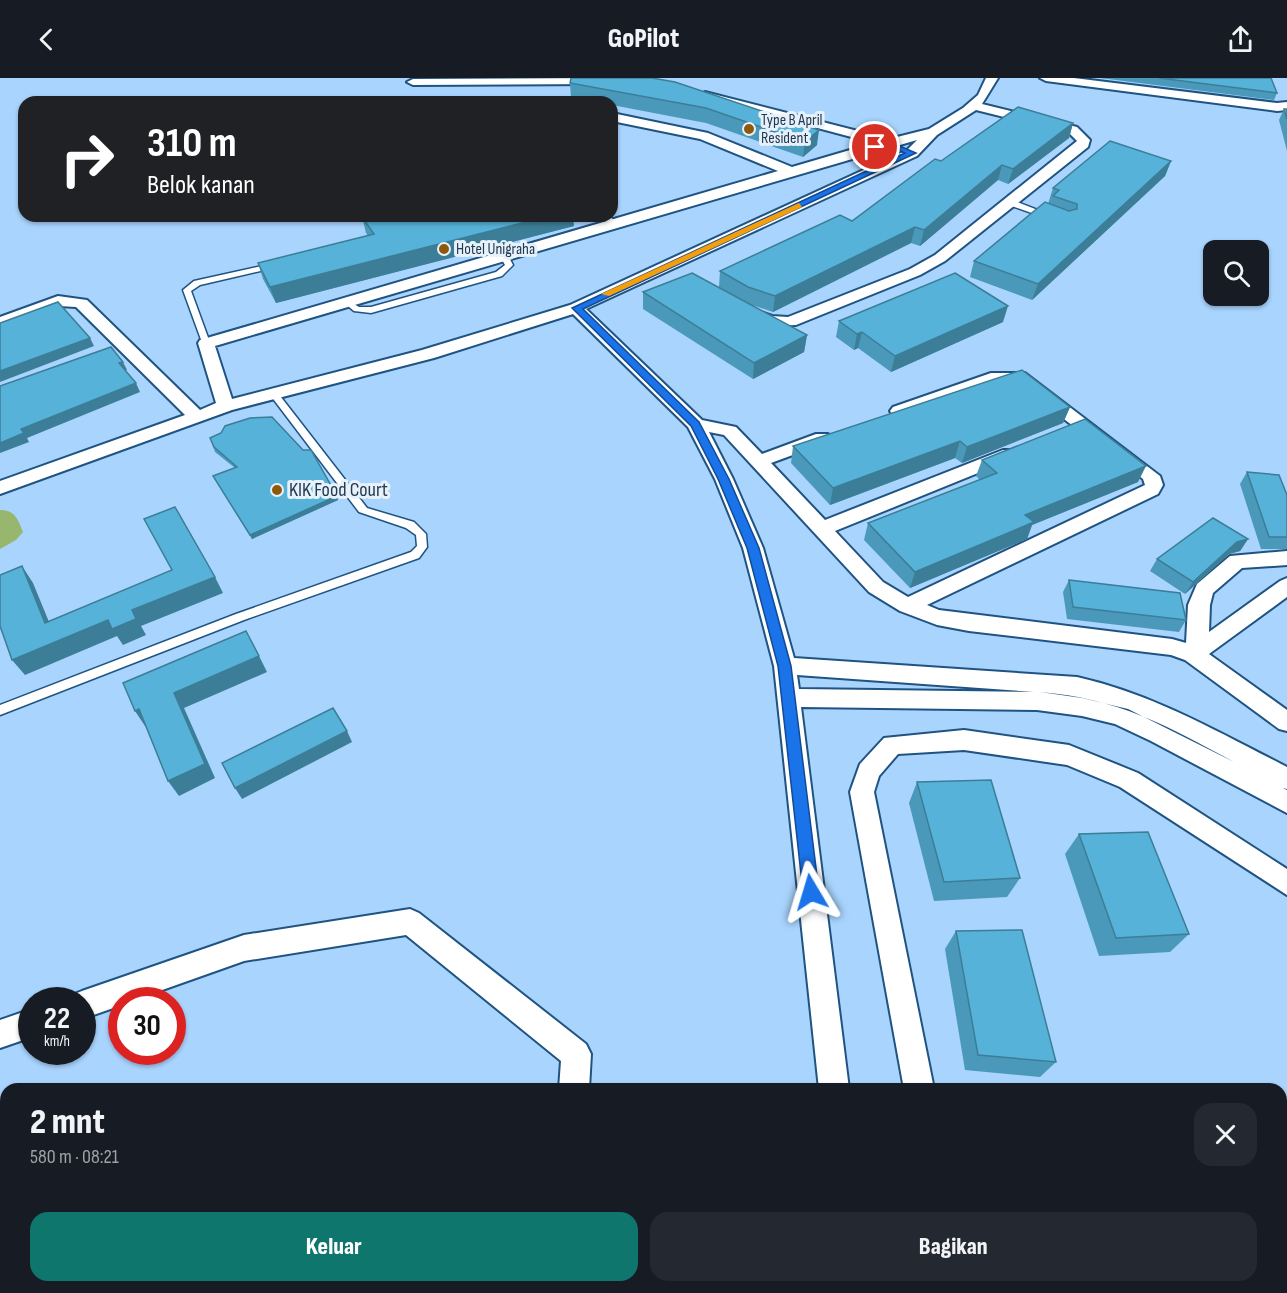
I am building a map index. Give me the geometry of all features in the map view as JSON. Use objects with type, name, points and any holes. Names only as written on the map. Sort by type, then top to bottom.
[{"type":"street","points":[[0,488],[226,406],[428,354],[576,308],[912,153],[932,132],[975,106],[985,96],[992,78]]},
{"type":"street","points":[[1046,78],[1277,107],[1287,106]]},
{"type":"street","points":[[413,82],[610,81]]},
{"type":"street","points":[[701,93],[888,143],[912,153]]},
{"type":"street","points":[[747,310],[769,321],[790,322],[915,272],[940,258],[1083,144],[1084,140],[1073,130],[975,106]]},
{"type":"street","points":[[618,118],[704,136],[793,172]]},
{"type":"street","points":[[618,218],[793,172],[932,132]]},
{"type":"street","points":[[226,406],[206,343],[504,256],[603,222]]},
{"type":"street","points":[[670,265],[689,276]]},
{"type":"street","points":[[0,322],[58,301],[81,303],[198,418]]},
{"type":"street","points":[[576,308],[696,424],[724,479],[753,548],[785,666],[833,1083]]},
{"type":"street","points":[[100,352],[122,344]]},
{"type":"street","points":[[878,419],[996,377],[1019,377],[1152,476],[1154,485],[1151,490],[907,606]]},
{"type":"street","points":[[696,424],[730,431],[876,587],[907,606],[937,617],[969,623],[1161,645],[1195,652],[1287,722]]},
{"type":"street","points":[[1059,433],[1081,425]]},
{"type":"street","points":[[759,461],[834,434]]},
{"type":"street","points":[[821,529],[1027,447]]},
{"type":"street","points":[[1195,652],[1198,605],[1204,589],[1238,561],[1287,558]]},
{"type":"street","points":[[1195,652],[1259,609],[1287,586]]},
{"type":"street","points":[[785,666],[1077,686],[1104,691],[1136,701],[1287,779]]},
{"type":"street","points":[[788,698],[1037,701],[1082,707],[1120,716],[1159,734],[1287,802]]},
{"type":"street","points":[[918,1083],[862,792],[869,771],[892,745],[964,740],[1069,755],[1129,780],[1287,883]]},
{"type":"street","points":[[96,1000],[244,948],[410,922],[576,1054],[574,1083]]},
{"type":"street","points":[[0,1034],[18,1028]]},
{"type":"lane","points":[[1009,202],[1057,219]]},
{"type":"lane","points":[[206,343],[187,290],[197,283],[287,262]]},
{"type":"lane","points":[[0,710],[240,617],[415,555],[422,547],[421,534],[410,525],[363,510],[274,394]]},
{"type":"shaded area","points":[[0,510],[13,514],[23,532],[16,540],[0,549]]},
{"type":"building","points":[[571,78],[652,78],[675,82],[819,130],[805,142],[706,108],[570,83]]},
{"type":"building","points":[[1159,78],[1271,78],[1277,93]]},
{"type":"building","points":[[1018,107],[1073,123],[1013,169],[1002,165],[924,230],[915,227],[775,296],[748,287],[720,271],[840,215],[852,221],[935,159],[941,161]]},
{"type":"building","points":[[1110,141],[1171,161],[1038,284],[974,261],[1045,202],[1069,211],[1077,209],[1077,204],[1053,196],[1059,190],[1053,188]]},
{"type":"building","points":[[366,222],[525,222],[270,287],[258,263],[374,234]]},
{"type":"building","points":[[692,273],[807,335],[754,363],[643,292]]},
{"type":"building","points":[[955,273],[1008,306],[895,356],[862,332],[857,334],[839,321]]},
{"type":"building","points":[[58,302],[90,338],[0,371],[0,323]]},
{"type":"building","points":[[111,347],[123,362],[119,363],[136,383],[21,429],[24,433],[0,443],[0,386]]},
{"type":"building","points":[[1022,370],[1070,407],[967,447],[960,441],[833,488],[793,446]]},
{"type":"building","name":"KIK Food Court","points":[[272,417],[303,450],[311,450],[337,496],[250,535],[213,476],[237,467],[214,447],[210,438],[221,433],[225,426],[250,418]]},
{"type":"building","points":[[1085,419],[1146,466],[1025,515],[1034,522],[915,572],[868,523],[997,473],[982,460]]},
{"type":"building","points":[[1247,472],[1279,475],[1287,495],[1287,537],[1269,537]]},
{"type":"building","points":[[175,507],[215,577],[132,610],[136,619],[112,629],[108,620],[12,660],[0,626],[0,575],[22,566],[45,623],[172,570],[144,519]]},
{"type":"building","points":[[1213,518],[1248,539],[1237,542],[1193,582],[1157,559]]},
{"type":"building","points":[[1069,580],[1180,593],[1186,620],[1073,607]]},
{"type":"building","points":[[246,631],[259,656],[174,693],[205,764],[168,781],[139,709],[135,711],[123,683]]},
{"type":"building","points":[[333,708],[347,731],[235,788],[222,763]]},
{"type":"building","points":[[991,780],[1020,878],[944,882],[917,782]]},
{"type":"building","points":[[1148,832],[1189,934],[1116,938],[1079,834]]},
{"type":"building","points":[[1022,930],[1056,1062],[978,1055],[956,931]]},
{"type":"slow traffic","points":[[606,294],[799,205]]},
{"type":"place","name":"Type B April Resident","points":[[749,129]]},
{"type":"place","name":"Hotel Unigraha","points":[[444,249]]},
{"type":"place","name":"KIK Food Court","points":[[277,490]]},
{"type":"route","points":[[811,892],[785,666],[753,548],[724,479],[696,424],[576,308],[912,153],[888,143],[875,147]]}]
